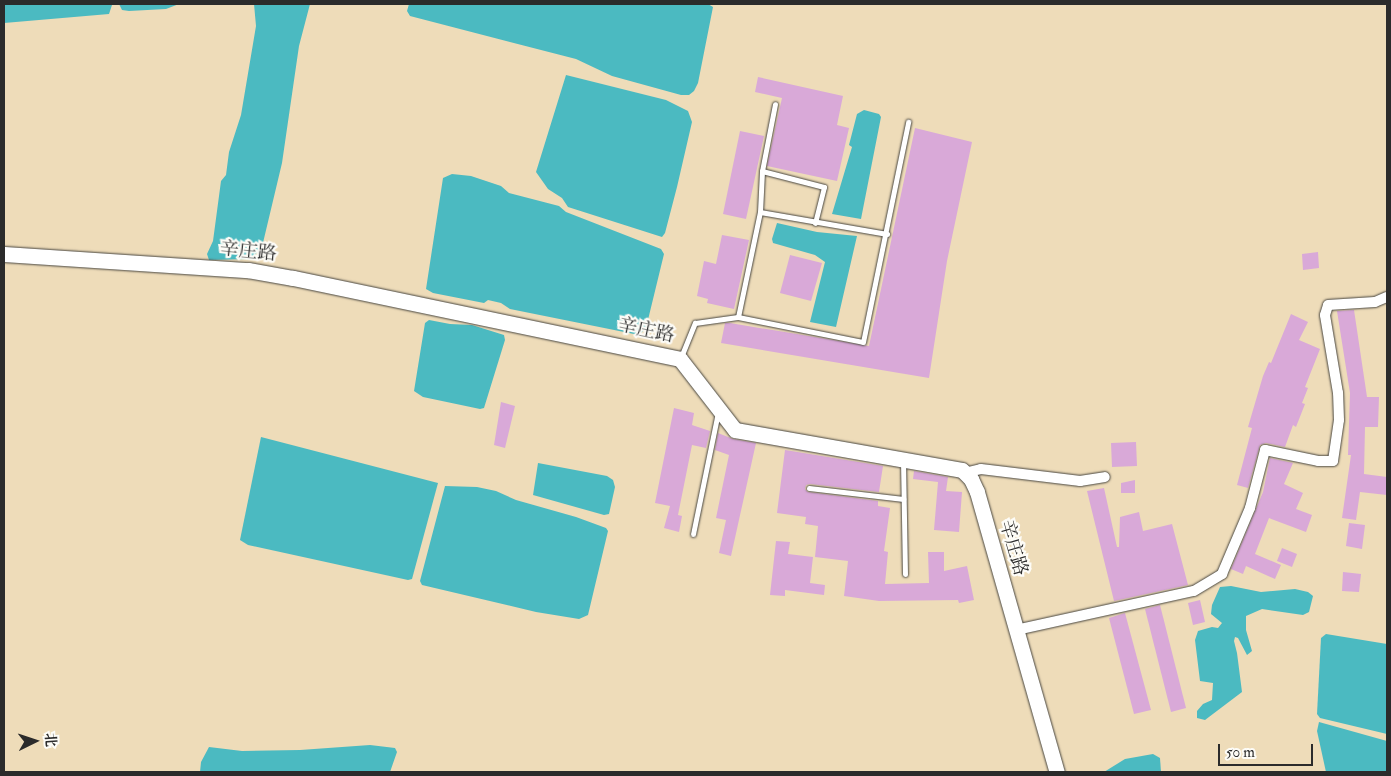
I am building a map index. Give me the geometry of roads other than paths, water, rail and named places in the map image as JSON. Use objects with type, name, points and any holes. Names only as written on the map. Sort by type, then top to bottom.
[{"type":"street","name":"辛庄路","points":[[4,254],[257,272],[680,359],[735,430],[962,470],[971,479],[976,492],[1056,772]]},
{"type":"street","points":[[1016,630],[1194,591],[1222,574],[1232,557],[1250,508],[1265,450],[1318,461],[1333,461],[1339,420],[1338,394],[1325,315],[1328,305],[1375,302],[1387,297]]},
{"type":"street","points":[[964,473],[981,469],[1080,482],[1105,477]]},
{"type":"lane","points":[[738,316],[760,212],[762,171],[775,104]]},
{"type":"lane","points":[[680,359],[695,323],[738,316],[863,342],[887,234],[908,122]]},
{"type":"lane","points":[[762,171],[824,187],[815,223]]},
{"type":"lane","points":[[760,212],[815,223],[844,225],[887,234]]},
{"type":"lane","points":[[693,534],[719,409]]},
{"type":"lane","points":[[903,460],[905,574]]},
{"type":"lane","points":[[809,488],[904,499]]},
{"type":"water","points":[[4,4],[112,5],[109,14],[4,23]]},
{"type":"water","points":[[119,4],[179,4],[166,9],[129,11],[122,10]]},
{"type":"water","points":[[254,4],[310,4],[299,46],[282,163],[262,247],[251,259],[209,260],[207,254],[213,241],[221,181],[226,175],[229,152],[241,115],[256,26]]},
{"type":"water","points":[[409,4],[708,4],[713,7],[698,83],[694,91],[689,95],[681,95],[612,76],[576,59],[410,16],[407,11]]},
{"type":"water","points":[[566,75],[666,100],[688,111],[692,122],[665,233],[662,237],[568,207],[562,198],[548,189],[536,172]]},
{"type":"water","points":[[864,110],[879,114],[881,117],[861,219],[832,214],[852,147],[849,145],[857,114]]},
{"type":"water","points":[[452,174],[471,176],[501,186],[509,193],[559,206],[566,212],[661,249],[664,254],[646,328],[641,333],[634,334],[510,309],[501,303],[488,300],[484,303],[433,293],[426,289],[443,178]]},
{"type":"water","points":[[777,223],[817,232],[857,236],[836,327],[810,322],[825,262],[815,255],[773,243],[772,239]]},
{"type":"water","points":[[429,320],[450,324],[472,325],[504,335],[505,340],[484,408],[480,409],[423,397],[414,391],[425,323]]},
{"type":"water","points":[[261,437],[438,483],[412,579],[408,580],[248,545],[240,540]]},
{"type":"water","points":[[538,463],[607,476],[613,480],[615,487],[609,514],[604,515],[533,495]]},
{"type":"water","points":[[445,486],[477,487],[496,491],[516,500],[576,517],[606,528],[608,531],[588,615],[579,619],[536,612],[422,585],[420,581]]},
{"type":"water","points":[[1231,586],[1261,592],[1295,589],[1308,592],[1313,596],[1309,612],[1303,615],[1262,609],[1246,616],[1246,630],[1252,651],[1247,655],[1238,638],[1235,637],[1234,641],[1242,692],[1205,720],[1197,718],[1197,711],[1203,704],[1212,700],[1213,683],[1200,681],[1195,640],[1198,631],[1212,627],[1218,628],[1222,623],[1211,614],[1212,605],[1220,587]]},
{"type":"water","points":[[1326,634],[1387,644],[1387,734],[1320,718],[1317,714],[1321,638]]},
{"type":"water","points":[[1319,722],[1387,741],[1387,772],[1326,772],[1317,731]]},
{"type":"water","points":[[370,745],[395,748],[397,752],[390,772],[200,772],[201,762],[209,747],[242,751],[300,750]]},
{"type":"water","points":[[1153,754],[1160,758],[1161,772],[1104,772],[1125,759]]}]
